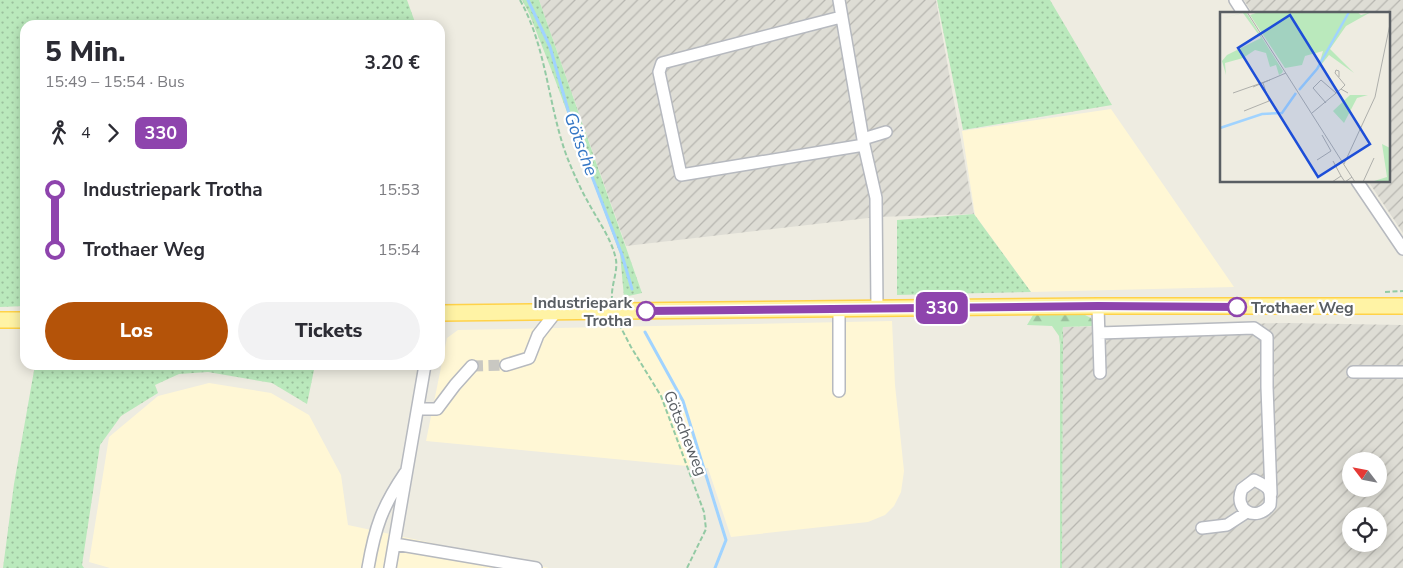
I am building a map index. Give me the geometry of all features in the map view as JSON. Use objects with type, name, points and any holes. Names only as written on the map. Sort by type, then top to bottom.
[{"type":"main road","points":[[445,314],[556,312],[612,307],[839,309],[1098,306],[1403,306]]},
{"type":"main road","points":[[0,320],[20,320]]},
{"type":"street","points":[[839,0],[863,142],[876,198],[877,308]]},
{"type":"street","points":[[1235,0],[1243,12]]},
{"type":"street","points":[[842,17],[662,63],[659,72],[681,175],[863,142],[886,132]]},
{"type":"street","points":[[1358,182],[1403,249]]},
{"type":"street","points":[[1098,306],[1100,373]]},
{"type":"street","points":[[839,309],[839,391]]},
{"type":"street","points":[[506,365],[529,358],[538,335],[556,312]]},
{"type":"street","points":[[1099,333],[1254,328],[1267,337],[1271,494],[1270,506],[1257,514],[1247,512],[1240,504],[1239,499],[1242,489],[1245,484],[1254,480],[1266,485],[1271,494]]},
{"type":"street","points":[[418,409],[438,409],[455,385],[472,366]]},
{"type":"street","points":[[390,568],[424,370]]},
{"type":"street","points":[[1353,372],[1403,372]]},
{"type":"street","points":[[368,568],[378,521],[392,492],[408,469]]},
{"type":"street","points":[[1202,528],[1227,525],[1247,512]]},
{"type":"street","points":[[395,544],[536,568]]},
{"type":"path","points":[[520,0],[527,14],[542,58],[567,156],[587,201],[612,245],[617,263],[612,288],[612,307]]},
{"type":"path","name":"Götscheweg","points":[[612,307],[631,347],[661,396],[704,512],[706,529],[687,568]]},
{"type":"shaded area","points":[[539,0],[936,0],[974,214],[877,217],[626,246]]},
{"type":"shaded area","points":[[1244,0],[1403,0],[1403,233],[1369,182],[1390,182],[1390,12],[1252,12]]},
{"type":"shaded area","points":[[1111,109],[1234,287],[1031,292],[975,215],[962,131]]},
{"type":"shaded area","points":[[892,321],[895,385],[904,471],[901,492],[894,506],[885,515],[868,522],[731,537],[708,468],[426,441],[440,370],[445,370],[447,338],[458,330]]},
{"type":"shaded area","points":[[1287,323],[1403,325],[1403,568],[1062,568],[1063,327]]},
{"type":"shaded area","points":[[209,383],[271,393],[309,415],[341,475],[348,525],[549,568],[110,568],[89,562],[109,437],[158,396]]},
{"type":"green space","points":[[0,0],[407,0],[414,20],[20,20],[20,306],[0,307]]},
{"type":"green space","points":[[522,0],[539,0],[642,293],[624,297],[620,254],[551,69]]},
{"type":"green space","points":[[937,0],[1050,0],[1112,105],[963,130]]},
{"type":"green space","points":[[974,214],[1031,292],[897,295],[897,220]]},
{"type":"green space","points":[[1083,314],[1091,318],[1095,326],[1063,327],[1060,345],[1059,336],[1052,326],[1027,325],[1033,315]]},
{"type":"green space","points":[[1063,327],[1062,568],[1060,568],[1060,345]]},
{"type":"green space","points":[[34,370],[314,370],[307,404],[272,383],[208,372],[179,374],[155,385],[158,393],[121,416],[100,445],[82,565],[84,568],[3,568],[14,484]]},
{"type":"waterway","name":"Götsche","points":[[528,0],[550,47],[572,124],[622,255],[632,289]]},
{"type":"waterway","name":"Götsche","points":[[645,332],[683,401],[726,540],[715,568]]},
{"type":"tunnel","points":[[472,366],[506,365]]},
{"type":"bus line","name":"330","points":[[646,311],[1098,306],[1237,307]]},
{"type":"place","name":"Trothaer Weg","points":[[1237,307]]},
{"type":"place","name":"Industriepark Trotha","points":[[646,311]]}]
